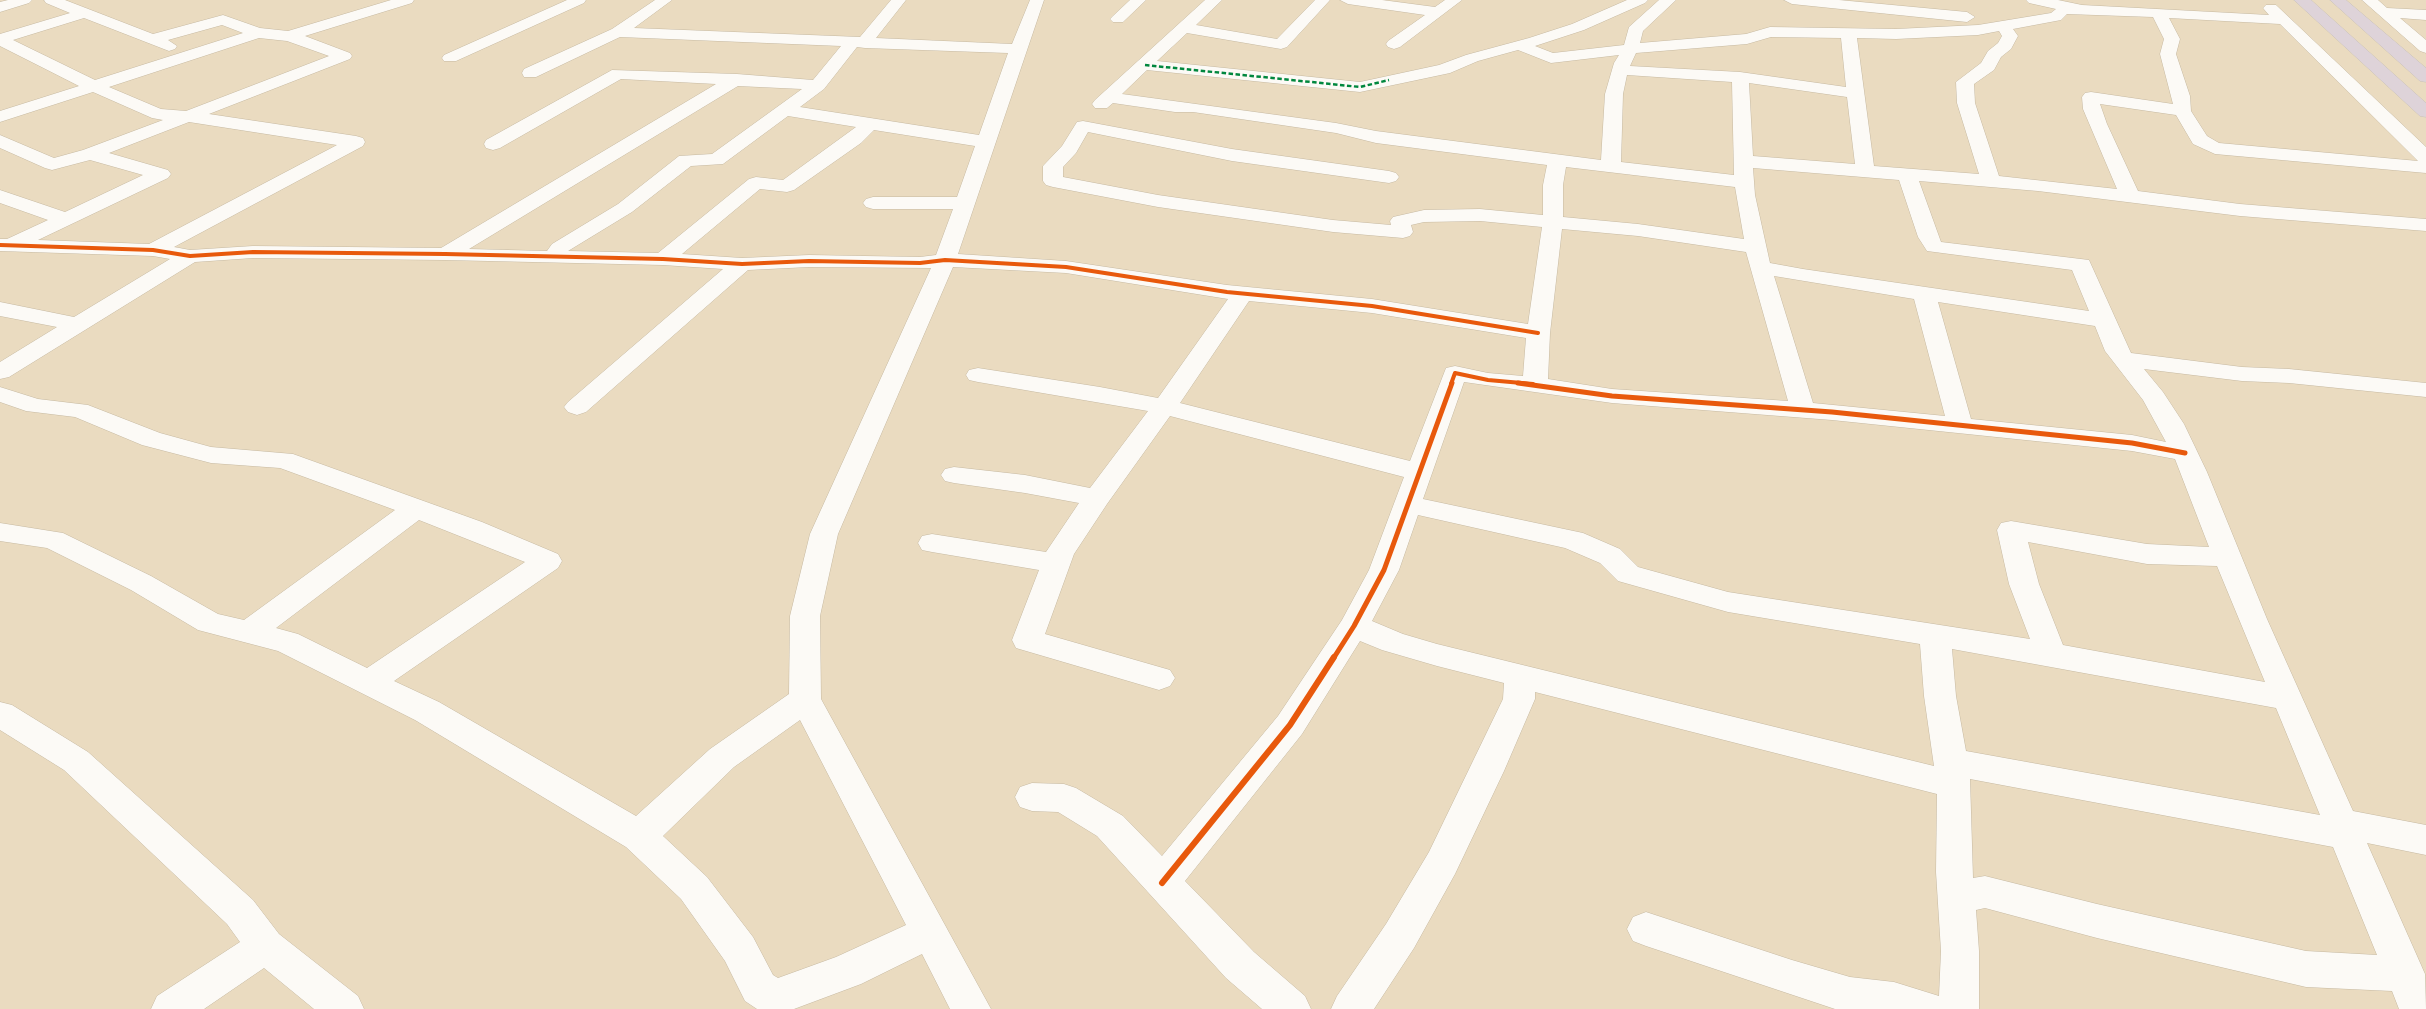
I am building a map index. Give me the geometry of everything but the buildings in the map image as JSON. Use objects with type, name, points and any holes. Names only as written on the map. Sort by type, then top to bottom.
[{"type":"highway","points":[[2302,0],[2426,112]]},
{"type":"highway","points":[[2337,0],[2426,77]]},
{"type":"street","points":[[0,7],[24,0]]},
{"type":"street","points":[[51,0],[192,55]]},
{"type":"street","points":[[289,36],[407,0]]},
{"type":"street","points":[[450,58],[579,0]]},
{"type":"street","points":[[530,73],[618,32],[665,0]]},
{"type":"street","points":[[553,258],[559,248],[625,208],[686,160],[716,160],[785,110],[818,84],[872,31],[899,0]]},
{"type":"street","points":[[971,1009],[805,699],[805,616],[824,534],[945,260],[1018,49],[1032,0]]},
{"type":"street","points":[[1118,19],[1139,0]]},
{"type":"street","points":[[1214,0],[1109,97],[1083,126],[1069,149],[1053,166],[1054,182],[1158,201],[1333,226],[1403,232],[1400,221],[1424,216],[1480,216],[1711,239],[1803,276],[2104,320]]},
{"type":"street","points":[[1183,28],[1281,44],[1323,0]]},
{"type":"street","points":[[1348,0],[1438,12]]},
{"type":"street","points":[[1394,44],[1455,0]]},
{"type":"street","points":[[1145,65],[1360,87],[1444,69],[1472,58],[1578,27],[1640,0]]},
{"type":"street","points":[[1612,167],[1610,156],[1614,123],[1614,94],[1620,70],[1631,48],[1635,30],[1668,0]]},
{"type":"street","points":[[1792,0],[1848,7],[2037,21]]},
{"type":"street","points":[[2034,0],[2085,9]]},
{"type":"street","points":[[2263,0],[2426,158]]},
{"type":"street","points":[[2369,0],[2426,48]]},
{"type":"street","points":[[1519,45],[1551,58],[1631,48],[1747,38],[1770,32],[1896,34],[2004,27],[2056,17],[2063,10],[2085,9],[2284,20]]},
{"type":"street","points":[[2382,12],[2426,15]]},
{"type":"street","points":[[0,40],[86,13]]},
{"type":"street","points":[[2158,13],[2172,39],[2168,54],[2181,96],[2182,111],[2200,140],[2215,148],[2426,167]]},
{"type":"street","points":[[0,141],[52,164],[90,154],[344,56],[289,36],[258,33],[224,20],[153,40]]},
{"type":"street","points":[[1991,181],[1966,103],[1965,82],[1988,66],[1994,54],[2005,46],[2010,36],[2004,27]]},
{"type":"street","points":[[618,32],[1018,49]]},
{"type":"street","points":[[0,117],[258,33]]},
{"type":"street","points":[[1848,33],[1865,170]]},
{"type":"street","points":[[0,40],[95,87],[158,114],[186,116],[356,142],[153,250]]},
{"type":"street","points":[[1620,70],[1740,77],[1854,93]]},
{"type":"street","points":[[493,144],[618,74],[818,84]]},
{"type":"street","points":[[1740,77],[1744,182],[1758,257],[1803,410]]},
{"type":"street","points":[[445,254],[737,79]]},
{"type":"street","points":[[1109,97],[1175,107],[1193,107],[1229,133],[1390,177]]},
{"type":"street","points":[[2130,196],[2092,108],[2091,97],[2182,111]]},
{"type":"street","points":[[785,110],[986,142]]},
{"type":"street","points":[[663,259],[756,182],[787,186],[854,139],[871,123]]},
{"type":"street","points":[[1083,126],[1229,133],[1336,128],[1376,136],[1555,160],[1744,182]]},
{"type":"street","points":[[4,246],[161,174],[90,154]]},
{"type":"street","points":[[1535,384],[1538,333],[1553,222],[1553,185],[1557,168],[1555,160]]},
{"type":"street","points":[[1743,161],[1991,181],[2130,196],[2169,203],[2426,225]]},
{"type":"street","points":[[1907,174],[1928,237],[1934,247],[2081,265],[2117,351],[2154,397],[2171,424],[2185,453],[2252,619],[2288,698],[2419,1009]]},
{"type":"street","points":[[0,196],[66,219]]},
{"type":"street","points":[[873,203],[965,203]]},
{"type":"street","points":[[4,246],[153,250],[190,256],[253,252],[445,254],[553,258],[663,259],[742,264],[809,261],[920,263],[945,260],[1066,267],[1242,294],[1372,306],[1538,333]]},
{"type":"street","points":[[0,372],[190,256]]},
{"type":"street","points":[[577,407],[742,264]]},
{"type":"street","points":[[1159,678],[1026,640],[1060,553],[1097,498],[1198,361],[1242,294]]},
{"type":"street","points":[[1924,294],[1961,427]]},
{"type":"street","points":[[0,309],[78,325]]},
{"type":"street","points":[[2124,359],[2242,374],[2290,376],[2426,390]]},
{"type":"street","points":[[1162,883],[1290,725],[1354,626],[1384,570],[1455,372],[1488,380],[1535,384],[1612,396],[1803,410],[2132,443],[2185,453]]},
{"type":"street","points":[[978,375],[1100,394],[1164,407],[1419,472]]},
{"type":"street","points":[[0,394],[35,406],[79,410],[151,439],[211,455],[284,460],[472,529],[548,561],[369,682]]},
{"type":"street","points":[[954,475],[1025,484],[1097,498]]},
{"type":"street","points":[[1407,504],[1573,540],[1610,556],[1628,574],[1728,602],[2288,698]]},
{"type":"street","points":[[249,632],[415,509]]},
{"type":"street","points":[[2051,656],[2024,584],[2011,530],[2147,554],[2227,556]]},
{"type":"street","points":[[0,532],[53,540],[141,583],[209,622],[287,642],[427,711],[639,836],[694,888],[739,949],[759,988],[774,998],[847,971],[930,932]]},
{"type":"street","points":[[932,543],[1056,563]]},
{"type":"street","points":[[1354,626],[1393,642],[1520,676],[1952,774],[2426,840]]},
{"type":"street","points":[[1935,636],[1940,696],[1952,774],[1956,897],[1960,950],[1959,1009]]},
{"type":"street","points":[[1351,1009],[1400,936],[1442,863],[1487,771],[1519,699],[1520,676]]},
{"type":"street","points":[[639,836],[722,758],[805,699]]},
{"type":"street","points":[[0,714],[76,761],[240,912],[265,946],[344,1009]]},
{"type":"street","points":[[1032,797],[1064,798],[1110,826],[1240,965],[1291,1009]]},
{"type":"street","points":[[1956,897],[1985,892],[2097,921],[2306,969],[2405,974]]},
{"type":"street","points":[[1646,929],[1833,990],[1925,1009]]},
{"type":"street","points":[[172,1009],[265,946]]},
{"type":"marked path","points":[[1145,65],[1360,87],[1389,80]]},
{"type":"cycle path","points":[[0,245],[153,250],[190,256],[253,252],[445,254],[663,259],[742,264],[809,261],[920,263],[945,260],[1066,267],[1227,292],[1372,306],[1538,333]]},
{"type":"cycle path","points":[[1162,883],[1290,725],[1354,626],[1384,570],[1455,373],[1488,380],[1535,384],[1612,396],[1832,412],[2132,443],[2185,453]]}]
